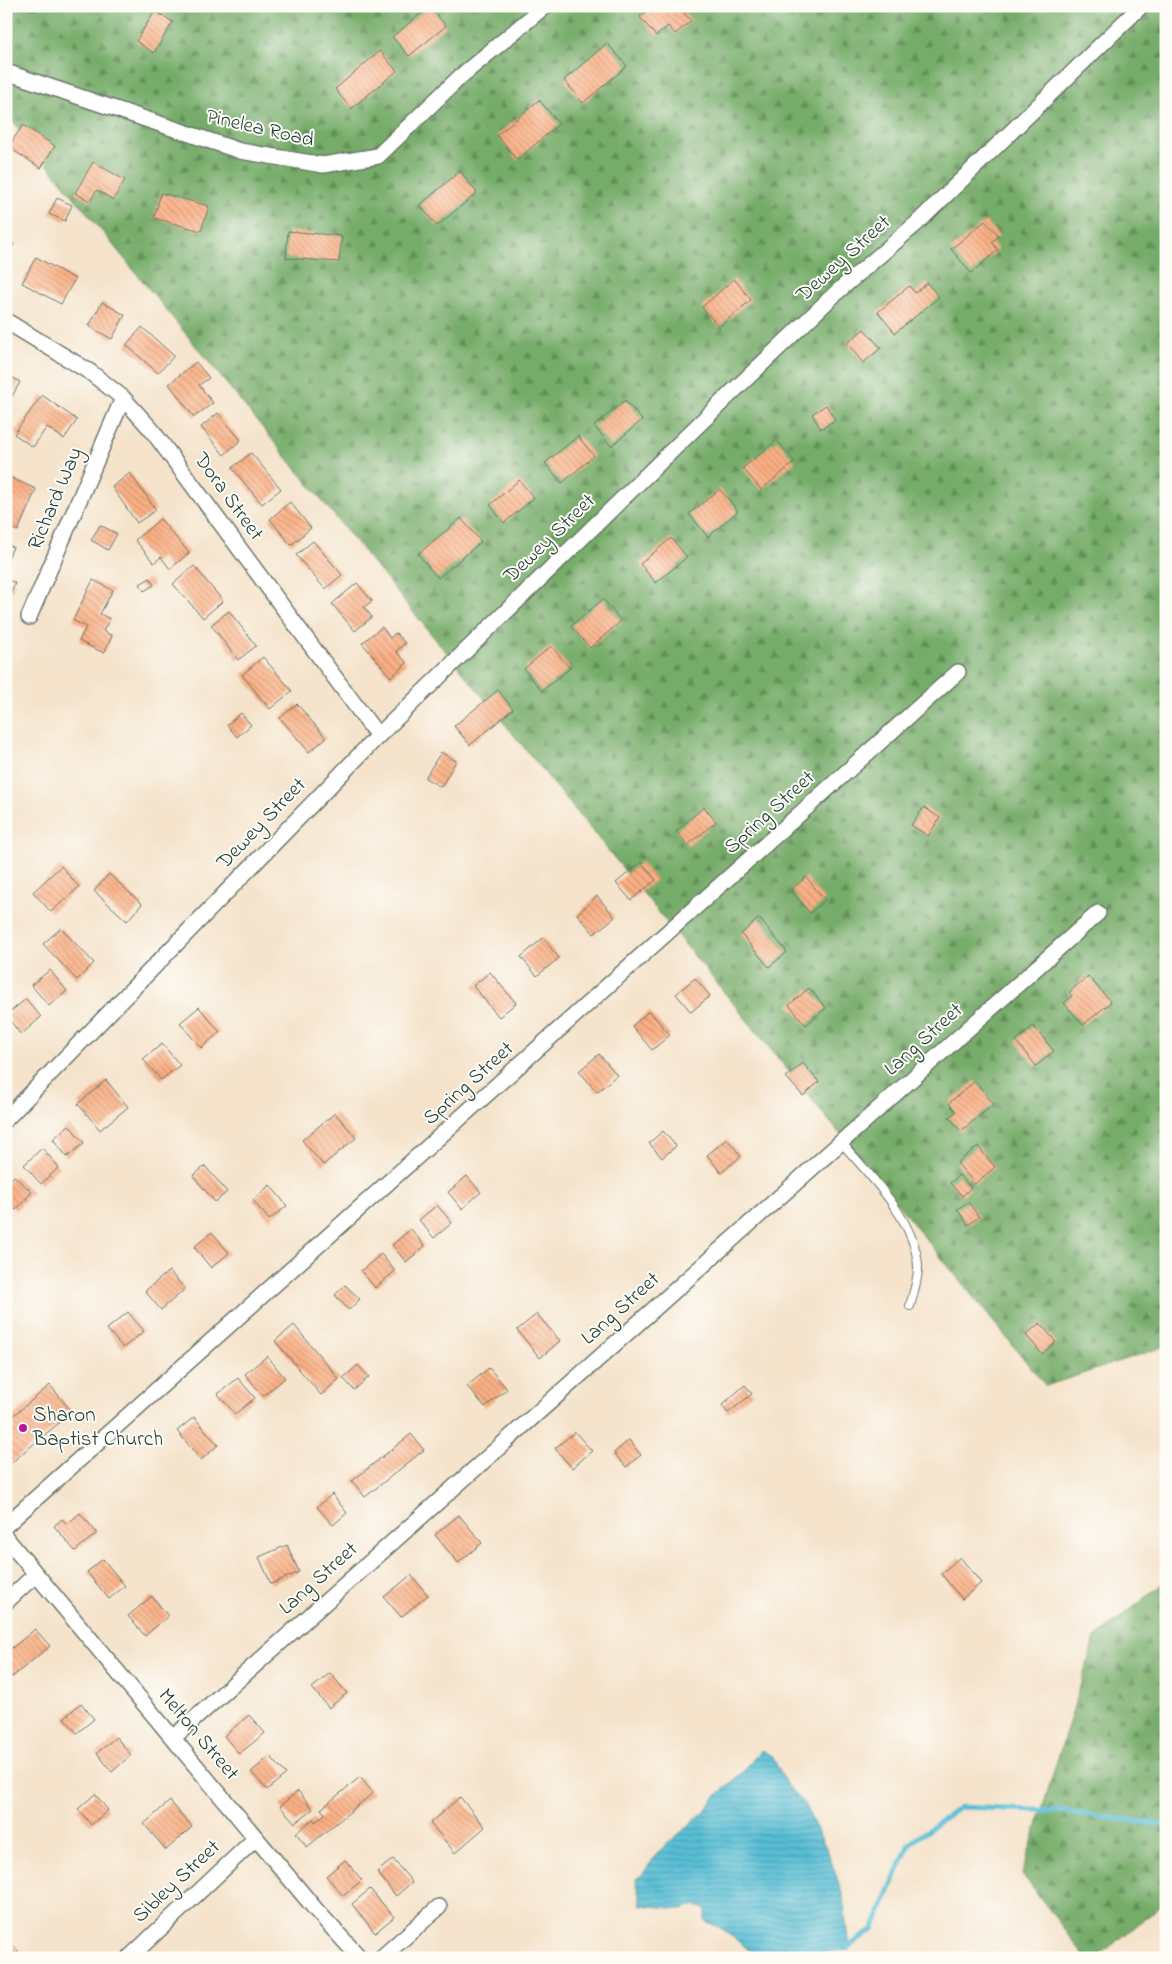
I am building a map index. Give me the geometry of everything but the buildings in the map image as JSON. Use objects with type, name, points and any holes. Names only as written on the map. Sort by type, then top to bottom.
[{"type":"street","name":"Pinelea Road","points":[[6,72],[240,151],[322,165],[378,156],[461,76],[546,6]]},
{"type":"street","name":"Dewey Street","points":[[6,1119],[378,736],[731,393],[837,292],[917,223],[1141,6]]},
{"type":"street","name":"Dora Street","points":[[6,322],[90,372],[123,398],[152,430],[378,736]]},
{"type":"street","name":"Richard Way","points":[[29,617],[123,398]]},
{"type":"street","name":"Spring Street","points":[[6,1525],[958,672]]},
{"type":"street","name":"Lang Street","points":[[173,1738],[1098,913]]},
{"type":"street","name":"Melton Street","points":[[6,1538],[316,1910],[360,1958]]},
{"type":"street","points":[[6,1602],[36,1574]]},
{"type":"street","name":"Sibley Street","points":[[128,1958],[256,1838]]},
{"type":"street","points":[[381,1958],[439,1907]]},
{"type":"lane","points":[[841,1142],[890,1199],[912,1240],[918,1266],[910,1306]]},
{"type":"green space","points":[[6,6],[1166,6],[1166,1346],[1046,1386],[6,114]]},
{"type":"green space","points":[[1166,1581],[1166,1902],[1096,1958],[1086,1958],[1022,1874],[1095,1638]]},
{"type":"water","points":[[761,1750],[772,1756],[786,1784],[804,1804],[828,1852],[843,1896],[849,1950],[791,1955],[785,1949],[778,1947],[769,1953],[749,1950],[721,1928],[705,1921],[705,1908],[696,1905],[681,1909],[641,1905],[636,1879],[642,1875],[659,1851],[704,1812],[717,1795],[742,1773]]},
{"type":"waterway","points":[[848,1947],[873,1929],[909,1844],[960,1807],[1060,1811],[1166,1825]]},
{"type":"place","name":"Sharon Baptist Church","points":[[23,1428]]}]
